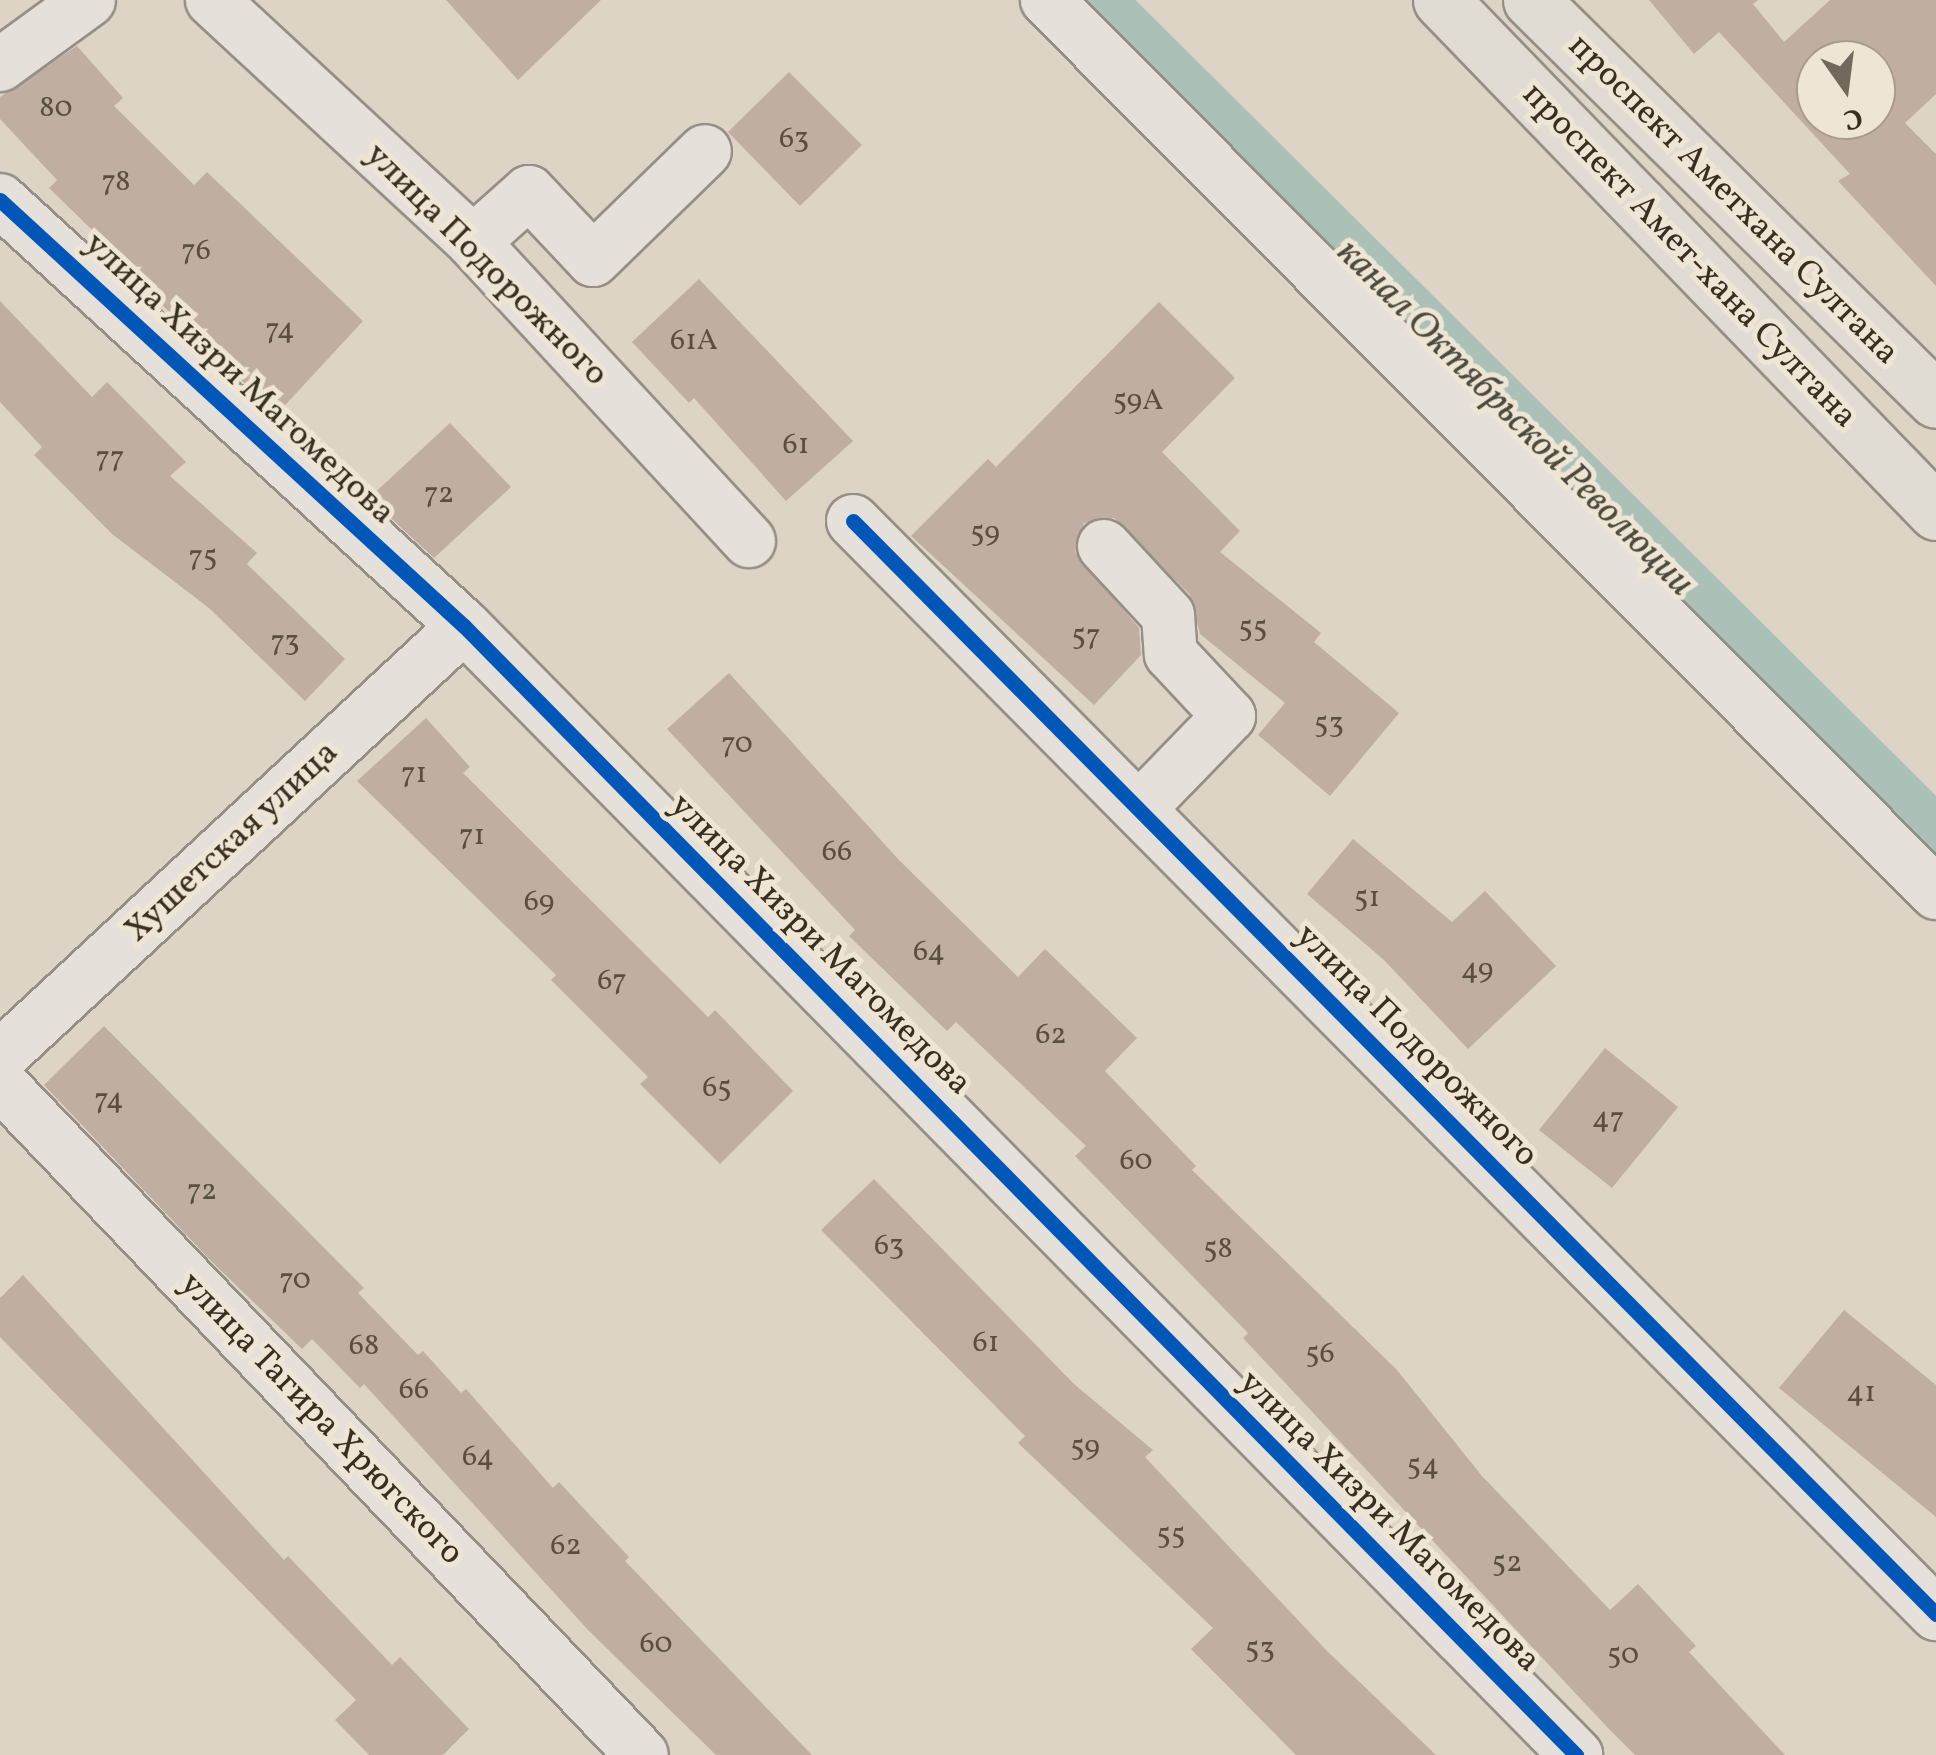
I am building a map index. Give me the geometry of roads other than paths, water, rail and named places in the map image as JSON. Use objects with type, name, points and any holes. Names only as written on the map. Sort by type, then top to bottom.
[{"type":"main road","name":"проспект Амет-хана Султана","points":[[1442,0],[1936,512]]},
{"type":"main road","name":"проспект Аметхана Султана","points":[[1531,0],[1936,400]]},
{"type":"street","points":[[0,65],[89,0]]},
{"type":"street","name":"улица Подорожного","points":[[212,0],[473,242],[749,541]]},
{"type":"street","points":[[1047,0],[1936,892]]},
{"type":"street","points":[[473,242],[529,192],[592,260],[705,150]]},
{"type":"street","name":"улица Хизри Магомедова","points":[[0,200],[464,626],[1576,1755]]},
{"type":"street","name":"улица Подорожного","points":[[853,520],[1936,1614]]},
{"type":"street","points":[[1104,546],[1168,615],[1171,654],[1229,716],[1139,808]]},
{"type":"street","name":"Хушетская улица","points":[[0,1057],[464,626]]},
{"type":"street","name":"улица Тагира Хрюгского","points":[[0,1083],[642,1755]]},
{"type":"waterway","name":"канал Октябрьской Революции","points":[[1093,0],[1936,838]]}]
